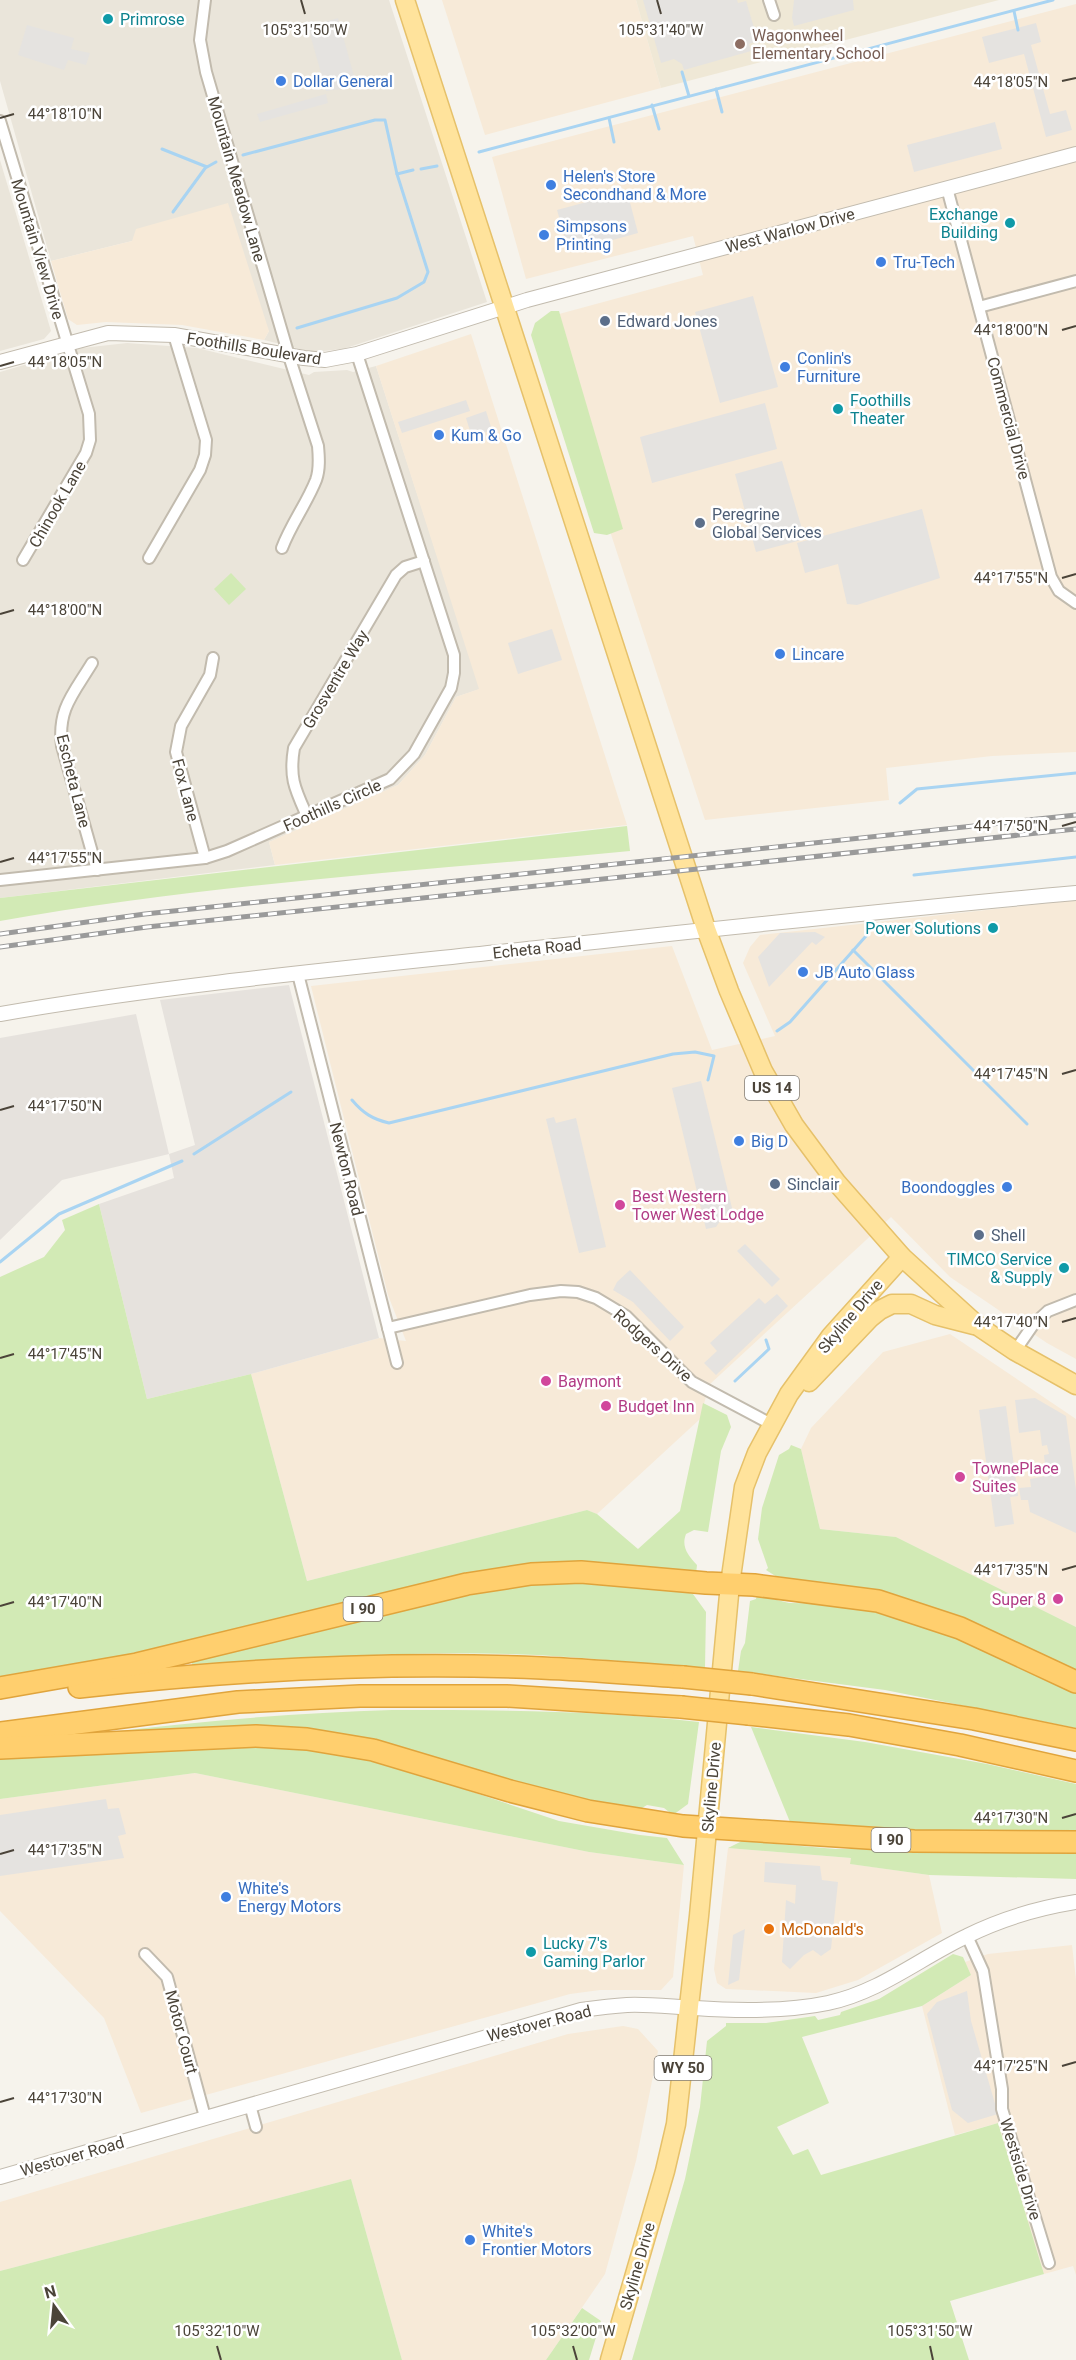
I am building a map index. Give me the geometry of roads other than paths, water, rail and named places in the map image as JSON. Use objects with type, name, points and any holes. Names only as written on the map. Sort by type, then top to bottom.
[{"type":"highway","name":"I 90","points":[[0,1688],[137,1664],[467,1584],[531,1574],[580,1572],[764,1586],[878,1601],[960,1628],[1076,1682]]},
{"type":"highway","points":[[0,1698],[159,1678],[270,1670],[371,1667],[542,1668],[753,1684],[974,1719],[1076,1740]]},
{"type":"highway","points":[[0,1733],[238,1702],[360,1696],[507,1696],[681,1707],[849,1725],[960,1745],[1076,1772]]},
{"type":"highway","name":"I 90","points":[[0,1748],[256,1736],[307,1739],[373,1749],[588,1812],[683,1826],[914,1841],[1076,1842]]},
{"type":"main road","name":"US 14","points":[[405,0],[706,929],[755,1054],[794,1125],[837,1183],[902,1257]]},
{"type":"main road","points":[[902,1257],[978,1326],[1015,1351],[1076,1385]]},
{"type":"main road","name":"Skyline Drive","points":[[610,2360],[665,2171],[676,2124],[690,2008],[730,1584],[744,1487],[771,1424],[789,1394],[831,1336],[902,1257]]},
{"type":"main road","points":[[789,1394],[814,1379],[843,1344],[870,1318],[892,1304],[911,1304],[935,1315],[978,1326]]},
{"type":"street","name":"Mountain Meadow Lane","points":[[205,0],[200,40],[206,72],[289,356],[318,446],[317,478],[282,548]]},
{"type":"street","points":[[769,0],[774,15]]},
{"type":"street","name":"Mountain View Drive","points":[[0,120],[66,343]]},
{"type":"street","name":"West Warlow Drive","points":[[505,307],[1076,154]]},
{"type":"street","name":"Commercial Drive","points":[[947,188],[1051,578],[1059,591],[1076,603]]},
{"type":"street","points":[[979,307],[1076,281]]},
{"type":"street","name":"Foothills Boulevard","points":[[0,362],[108,333],[174,335],[289,356],[325,360],[357,354],[505,307]]},
{"type":"street","points":[[148,558],[200,470],[205,455],[206,440],[174,335]]},
{"type":"street","name":"Chinook Lane","points":[[23,560],[87,453],[90,440],[89,414],[66,343]]},
{"type":"street","name":"Foothills Circle","points":[[0,880],[205,858],[227,851],[390,779],[414,754],[451,688],[454,656],[357,354]]},
{"type":"street","name":"Grosventre Way","points":[[307,816],[294,787],[291,769],[294,748],[396,575],[405,567],[424,561]]},
{"type":"street","name":"Fox Lane","points":[[205,858],[176,752],[181,726],[210,675],[213,658]]},
{"type":"street","name":"Escheta Lane","points":[[92,663],[63,711],[60,729],[62,746],[97,870]]},
{"type":"street","name":"Echeta Road","points":[[0,1014],[95,998],[298,974],[706,929],[1076,893]]},
{"type":"street","name":"Newton Road","points":[[298,974],[397,1363]]},
{"type":"street","name":"Rodgers Drive","points":[[388,1328],[530,1295],[561,1291],[578,1292],[596,1298],[626,1316],[692,1382],[771,1424]]},
{"type":"street","points":[[1015,1351],[1033,1326],[1048,1311],[1076,1300]]},
{"type":"street","name":"Westover Road","points":[[0,2176],[581,2010],[628,2005],[765,2010],[828,2003],[860,1994],[896,1977],[967,1936],[1012,1918],[1056,1905],[1076,1902]]},
{"type":"street","name":"Westside Drive","points":[[967,1936],[984,1971],[1002,2089],[1002,2109],[1049,2263]]},
{"type":"street","name":"Motor Court","points":[[145,1954],[167,1977],[205,2117]]},
{"type":"street","points":[[250,2104],[256,2127]]},
{"type":"waterway","points":[[479,152],[1053,0]]},
{"type":"waterway","points":[[1014,11],[1018,30]]},
{"type":"waterway","points":[[682,72],[689,96]]},
{"type":"waterway","points":[[716,89],[722,112]]},
{"type":"waterway","points":[[652,105],[659,129]]},
{"type":"waterway","points":[[609,118],[614,142]]},
{"type":"waterway","points":[[243,155],[375,120],[385,120],[397,174]]},
{"type":"waterway","points":[[162,149],[207,167],[216,162]]},
{"type":"waterway","points":[[421,169],[437,166]]},
{"type":"waterway","points":[[173,212],[206,167]]},
{"type":"waterway","points":[[297,328],[397,298],[424,282],[428,272],[397,174],[413,170]]},
{"type":"waterway","points":[[900,803],[917,789],[1076,773]]},
{"type":"waterway","points":[[914,875],[1076,857]]},
{"type":"waterway","points":[[777,1031],[790,1022],[866,936]]},
{"type":"waterway","points":[[853,950],[1027,1124]]},
{"type":"waterway","points":[[352,1100],[368,1115],[389,1123],[673,1054],[695,1052],[714,1056],[708,1080]]},
{"type":"waterway","points":[[194,1154],[291,1092]]},
{"type":"waterway","points":[[0,1262],[59,1214],[182,1161]]},
{"type":"waterway","points":[[735,1381],[769,1349],[766,1340]]},
{"type":"railway","points":[[0,934],[145,914],[1076,815]]},
{"type":"railway","points":[[0,947],[147,927],[1076,829]]},
{"type":"place","name":"Primrose","points":[[108,19]]},
{"type":"place","name":"Wagonwheel Elementary School","points":[[740,44]]},
{"type":"place","name":"Dollar General","points":[[281,81]]},
{"type":"place","name":"Helen's Store Secondhand & More","points":[[551,185]]},
{"type":"place","name":"Exchange Building","points":[[1010,223]]},
{"type":"place","name":"Simpsons Printing","points":[[544,235]]},
{"type":"place","name":"Tru-Tech","points":[[881,262]]},
{"type":"place","name":"Edward Jones","points":[[605,321]]},
{"type":"place","name":"Conlin's Furniture","points":[[785,367]]},
{"type":"place","name":"Foothills Theater","points":[[838,409]]},
{"type":"place","name":"Kum & Go","points":[[439,435]]},
{"type":"place","name":"Peregrine Global Services","points":[[700,523]]},
{"type":"place","name":"Lincare","points":[[780,654]]},
{"type":"place","name":"Power Solutions","points":[[993,928]]},
{"type":"place","name":"JB Auto Glass","points":[[803,972]]},
{"type":"place","name":"Big D","points":[[739,1141]]},
{"type":"place","name":"Sinclair","points":[[775,1184]]},
{"type":"place","name":"Boondoggles","points":[[1007,1187]]},
{"type":"place","name":"Best Western Tower West Lodge","points":[[620,1205]]},
{"type":"place","name":"Shell","points":[[979,1235]]},
{"type":"place","name":"TIMCO Service & Supply","points":[[1064,1268]]},
{"type":"place","name":"Baymont","points":[[546,1381]]},
{"type":"place","name":"Budget Inn","points":[[606,1406]]},
{"type":"place","name":"TownePlace Suites","points":[[960,1477]]},
{"type":"place","name":"Super 8","points":[[1058,1599]]},
{"type":"place","name":"White's Energy Motors","points":[[226,1897]]},
{"type":"place","name":"McDonald's","points":[[769,1929]]},
{"type":"place","name":"Lucky 7's Gaming Parlor","points":[[531,1952]]},
{"type":"place","name":"White's Frontier Motors","points":[[470,2240]]}]
